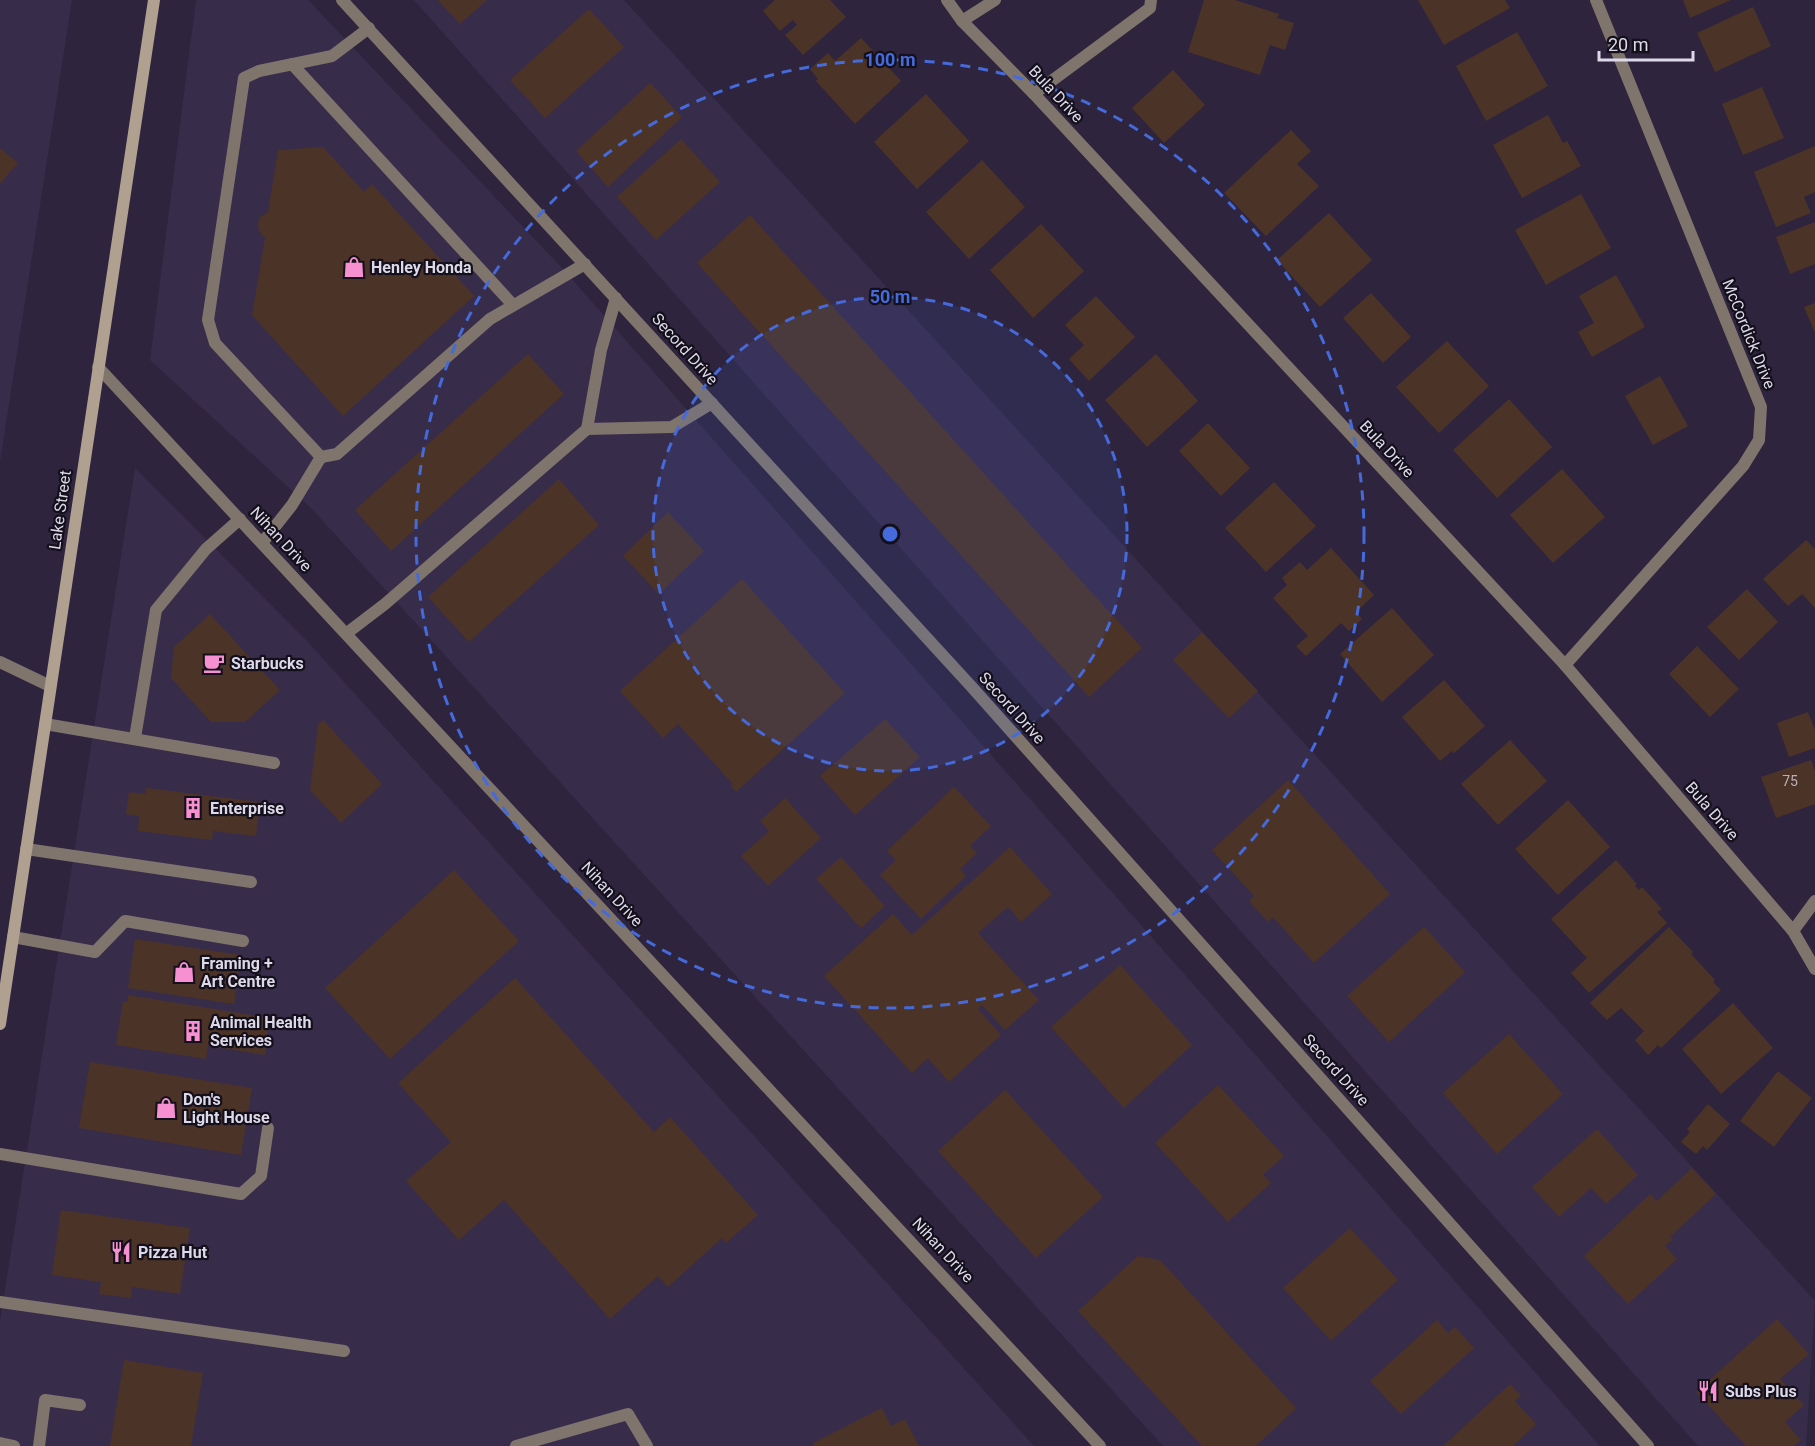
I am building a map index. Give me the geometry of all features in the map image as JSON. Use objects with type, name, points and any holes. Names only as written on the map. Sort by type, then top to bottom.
[{"type":"main road","name":"Lake Street","points":[[0,1024],[2,992],[13,937],[154,0]]},
{"type":"street","name":"Secord Drive","points":[[342,0],[986,703],[1648,1446]]},
{"type":"street","name":"Bula Drive","points":[[947,0],[962,21],[1034,94],[1565,665],[1793,930],[1815,969]]},
{"type":"street","points":[[962,21],[995,0]]},
{"type":"street","points":[[1034,94],[1150,8],[1151,0]]},
{"type":"street","name":"McCordick Drive","points":[[1565,665],[1743,466],[1759,440],[1761,406],[1596,0]]},
{"type":"street","points":[[321,457],[214,343],[208,320],[244,78],[259,71],[332,56],[369,28]]},
{"type":"street","points":[[292,64],[513,305]]},
{"type":"street","points":[[262,543],[292,505],[321,457],[337,454],[489,319],[585,264]]},
{"type":"street","points":[[347,633],[385,604],[587,429],[601,350],[616,298]]},
{"type":"street","name":"Nihan Drive","points":[[98,367],[1100,1446]]},
{"type":"street","points":[[587,429],[672,427],[712,403]]},
{"type":"street","points":[[135,738],[156,610],[206,549],[240,519]]},
{"type":"street","points":[[0,662],[50,686]]},
{"type":"street","points":[[45,724],[274,763]]},
{"type":"street","points":[[26,849],[251,882]]},
{"type":"street","points":[[1793,930],[1815,901]]},
{"type":"street","points":[[13,937],[94,952],[125,921],[243,941]]},
{"type":"street","points":[[0,1154],[241,1194],[261,1176],[268,1128]]},
{"type":"street","points":[[0,1302],[344,1351]]},
{"type":"street","points":[[39,1446],[45,1400],[80,1405]]},
{"type":"street","points":[[516,1446],[628,1414],[647,1446]]},
{"type":"street","points":[[0,1443],[14,1446]]},
{"type":"shaded area","points":[[0,0],[72,0],[0,462]]},
{"type":"shaded area","points":[[196,0],[308,0],[563,269],[1600,1446],[1163,1446],[312,509],[150,360]]},
{"type":"shaded area","points":[[414,0],[624,0],[1815,1301],[1806,1446],[1698,1446]]},
{"type":"shaded area","points":[[135,468],[308,642],[1034,1446],[0,1446],[0,1321]]},
{"type":"building","points":[[438,0],[487,0],[460,24]]},
{"type":"building","points":[[775,0],[830,0],[846,17],[803,55],[785,35],[797,25],[793,20],[780,31],[763,11]]},
{"type":"building","points":[[1204,0],[1235,0],[1279,14],[1277,18],[1294,23],[1285,50],[1270,45],[1260,75],[1188,52]]},
{"type":"building","points":[[1418,0],[1505,0],[1510,8],[1444,45]]},
{"type":"building","points":[[1683,0],[1731,0],[1690,18]]},
{"type":"building","points":[[1753,7],[1771,46],[1715,72],[1697,33]]},
{"type":"building","points":[[589,9],[624,47],[545,118],[510,80]]},
{"type":"building","points":[[1517,32],[1548,86],[1486,121],[1456,66]]},
{"type":"building","points":[[861,38],[901,81],[855,124],[816,81],[818,79],[810,69],[828,53],[835,61]]},
{"type":"building","points":[[1173,70],[1205,105],[1164,143],[1132,108]]},
{"type":"building","points":[[650,83],[682,117],[608,187],[576,151]]},
{"type":"building","points":[[1762,87],[1784,138],[1743,155],[1722,104]]},
{"type":"building","points":[[926,94],[969,141],[917,189],[874,142]]},
{"type":"building","points":[[1548,115],[1563,143],[1567,141],[1581,166],[1522,198],[1493,145]]},
{"type":"building","points":[[1291,130],[1311,151],[1297,164],[1319,186],[1266,236],[1224,193]]},
{"type":"building","points":[[681,139],[720,182],[656,240],[617,197]]},
{"type":"building","points":[[1815,146],[1815,192],[1804,197],[1811,213],[1776,227],[1754,172]]},
{"type":"building","name":"Henley Honda","points":[[323,147],[364,192],[372,184],[474,296],[343,416],[252,315],[265,238],[259,231],[258,224],[260,217],[268,212],[278,150]]},
{"type":"building","points":[[0,148],[18,163],[0,184]]},
{"type":"building","points":[[982,160],[1025,207],[969,259],[926,212]]},
{"type":"building","points":[[1581,194],[1611,248],[1546,285],[1515,230]]},
{"type":"building","points":[[1329,213],[1372,260],[1320,307],[1277,260]]},
{"type":"building","points":[[750,215],[1142,648],[1089,697],[697,263]]},
{"type":"building","points":[[1815,222],[1815,264],[1790,274],[1776,237]]},
{"type":"building","points":[[1041,224],[1084,271],[1033,318],[990,270]]},
{"type":"building","points":[[1616,275],[1645,327],[1592,357],[1578,332],[1594,323],[1579,296]]},
{"type":"building","points":[[1371,293],[1411,337],[1383,363],[1343,318]]},
{"type":"building","points":[[1096,296],[1135,337],[1089,381],[1069,359],[1084,345],[1065,325]]},
{"type":"building","points":[[1815,303],[1815,333],[1804,307]]},
{"type":"building","points":[[1447,341],[1489,386],[1439,433],[1396,387]]},
{"type":"building","points":[[528,354],[564,394],[391,551],[355,510]]},
{"type":"building","points":[[1156,354],[1198,401],[1147,447],[1105,400]]},
{"type":"building","points":[[1660,376],[1688,426],[1653,445],[1625,396]]},
{"type":"building","points":[[1509,399],[1552,447],[1497,498],[1453,450]]},
{"type":"building","points":[[1208,423],[1250,468],[1221,496],[1179,451]]},
{"type":"building","points":[[1562,469],[1605,517],[1553,563],[1510,515]]},
{"type":"building","points":[[559,479],[599,525],[469,642],[428,597]]},
{"type":"building","points":[[1274,482],[1316,526],[1266,572],[1225,528]]},
{"type":"building","points":[[668,512],[704,551],[659,594],[623,556]]},
{"type":"building","points":[[1806,540],[1815,549],[1815,608],[1802,594],[1788,606],[1763,579]]},
{"type":"building","points":[[1331,548],[1374,595],[1356,612],[1362,619],[1349,631],[1341,623],[1306,656],[1296,646],[1308,636],[1273,598],[1287,585],[1282,578],[1300,562],[1307,570]]},
{"type":"building","points":[[742,579],[845,693],[736,792],[731,786],[733,784],[678,724],[663,738],[620,691]]},
{"type":"building","points":[[1747,589],[1778,622],[1739,660],[1707,627]]},
{"type":"building","points":[[1392,608],[1434,655],[1382,702],[1340,654]]},
{"type":"building","name":"Starbucks","points":[[210,614],[280,690],[245,722],[211,722],[171,678],[174,647]]},
{"type":"building","points":[[1202,632],[1258,691],[1229,718],[1173,660]]},
{"type":"building","points":[[1697,646],[1739,689],[1710,717],[1669,674]]},
{"type":"building","points":[[1444,680],[1485,726],[1454,753],[1452,751],[1440,761],[1402,717]]},
{"type":"building","points":[[1808,712],[1815,730],[1815,748],[1789,757],[1777,723]]},
{"type":"building","points":[[885,719],[920,757],[855,815],[820,776]]},
{"type":"building","points":[[323,720],[382,784],[341,823],[310,790],[318,725]]},
{"type":"building","points":[[1510,740],[1547,781],[1498,825],[1461,784]]},
{"type":"building","points":[[1811,760],[1815,771],[1815,804],[1776,818],[1761,777]]},
{"type":"building","points":[[1288,780],[1390,894],[1314,963],[1273,917],[1268,922],[1249,901],[1254,896],[1212,850]]},
{"type":"building","points":[[954,787],[991,826],[970,846],[977,853],[960,869],[966,876],[921,919],[880,875],[896,860],[887,851]]},
{"type":"building","name":"Enterprise","points":[[146,788],[260,802],[256,836],[213,831],[212,840],[138,831],[139,816],[126,814],[129,792],[145,794]]},
{"type":"building","points":[[785,798],[821,838],[768,886],[741,856],[769,831],[760,821]]},
{"type":"building","points":[[1568,800],[1610,847],[1558,895],[1515,849]]},
{"type":"building","points":[[1010,847],[1052,894],[1021,922],[1008,907],[978,933],[1039,1000],[1005,1030],[982,1005],[978,1009],[1001,1035],[949,1082],[928,1058],[912,1073],[824,976],[893,914],[912,935]]},
{"type":"building","points":[[841,857],[885,906],[861,928],[816,879]]},
{"type":"building","points":[[1616,860],[1637,884],[1635,886],[1639,890],[1642,887],[1662,909],[1657,912],[1667,923],[1589,993],[1571,973],[1587,958],[1551,919]]},
{"type":"building","points":[[454,870],[519,941],[390,1059],[325,988]]},
{"type":"building","points":[[1424,927],[1465,972],[1389,1042],[1347,996]]},
{"type":"building","points":[[1669,927],[1693,952],[1691,954],[1721,990],[1661,1048],[1658,1045],[1648,1055],[1635,1040],[1644,1031],[1621,1008],[1607,1020],[1590,1003]]},
{"type":"building","name":"Framing + Art Centre","points":[[135,939],[241,955],[234,1004],[128,988]]},
{"type":"building","points":[[1120,965],[1192,1045],[1124,1108],[1051,1027]]},
{"type":"building","points":[[515,978],[654,1132],[670,1117],[758,1215],[726,1243],[722,1238],[668,1287],[658,1276],[610,1319],[504,1200],[459,1240],[406,1181],[451,1142],[398,1083]]},
{"type":"building","name":"Animal Health Services","points":[[128,995],[270,1018],[265,1055],[208,1046],[206,1059],[116,1045],[123,1001],[127,1002]]},
{"type":"building","points":[[1733,1003],[1773,1048],[1721,1094],[1682,1049]]},
{"type":"building","points":[[1509,1034],[1563,1094],[1497,1154],[1443,1093]]},
{"type":"building","name":"Don's Light House","points":[[90,1062],[252,1088],[241,1155],[79,1128]]},
{"type":"building","points":[[1778,1071],[1812,1098],[1774,1147],[1740,1121]]},
{"type":"building","points":[[1218,1085],[1284,1156],[1263,1175],[1271,1183],[1228,1222],[1155,1143]]},
{"type":"building","points":[[1005,1090],[1103,1197],[1036,1258],[938,1151]]},
{"type":"building","points":[[1708,1104],[1730,1124],[1707,1150],[1703,1146],[1696,1154],[1681,1142],[1690,1132],[1687,1129]]},
{"type":"building","points":[[1597,1129],[1638,1175],[1606,1204],[1591,1188],[1559,1217],[1532,1187]]},
{"type":"building","points":[[1692,1168],[1716,1194],[1670,1237],[1673,1239],[1665,1246],[1677,1259],[1628,1304],[1584,1256],[1650,1194],[1657,1201]]},
{"type":"building","name":"Pizza Hut","points":[[61,1210],[190,1228],[180,1294],[132,1287],[131,1298],[99,1294],[101,1282],[52,1275]]},
{"type":"building","points":[[1350,1228],[1398,1280],[1331,1341],[1283,1288]]},
{"type":"building","points":[[1138,1256],[1160,1260],[1296,1408],[1256,1446],[1202,1446],[1078,1311]]},
{"type":"building","points":[[1777,1319],[1809,1354],[1780,1379],[1804,1405],[1785,1422],[1801,1440],[1794,1446],[1746,1446],[1696,1392]]},
{"type":"building","points":[[1437,1320],[1448,1333],[1455,1327],[1474,1348],[1401,1414],[1370,1381]]},
{"type":"building","points":[[124,1360],[203,1373],[191,1446],[110,1446]]},
{"type":"building","points":[[1510,1384],[1521,1395],[1515,1401],[1536,1424],[1513,1446],[1443,1446]]},
{"type":"building","points":[[882,1408],[891,1426],[905,1419],[919,1446],[814,1446],[813,1443]]},
{"type":"place","name":"Henley Honda","points":[[354,267]]},
{"type":"place","name":"Starbucks","points":[[214,663]]},
{"type":"place","name":"Enterprise","points":[[193,808]]},
{"type":"place","name":"Framing + Art Centre","points":[[184,972]]},
{"type":"place","name":"Animal Health Services","points":[[193,1031]]},
{"type":"place","name":"Don's Light House","points":[[166,1108]]},
{"type":"place","name":"Pizza Hut","points":[[121,1252]]},
{"type":"place","name":"Subs Plus","points":[[1708,1391]]}]
